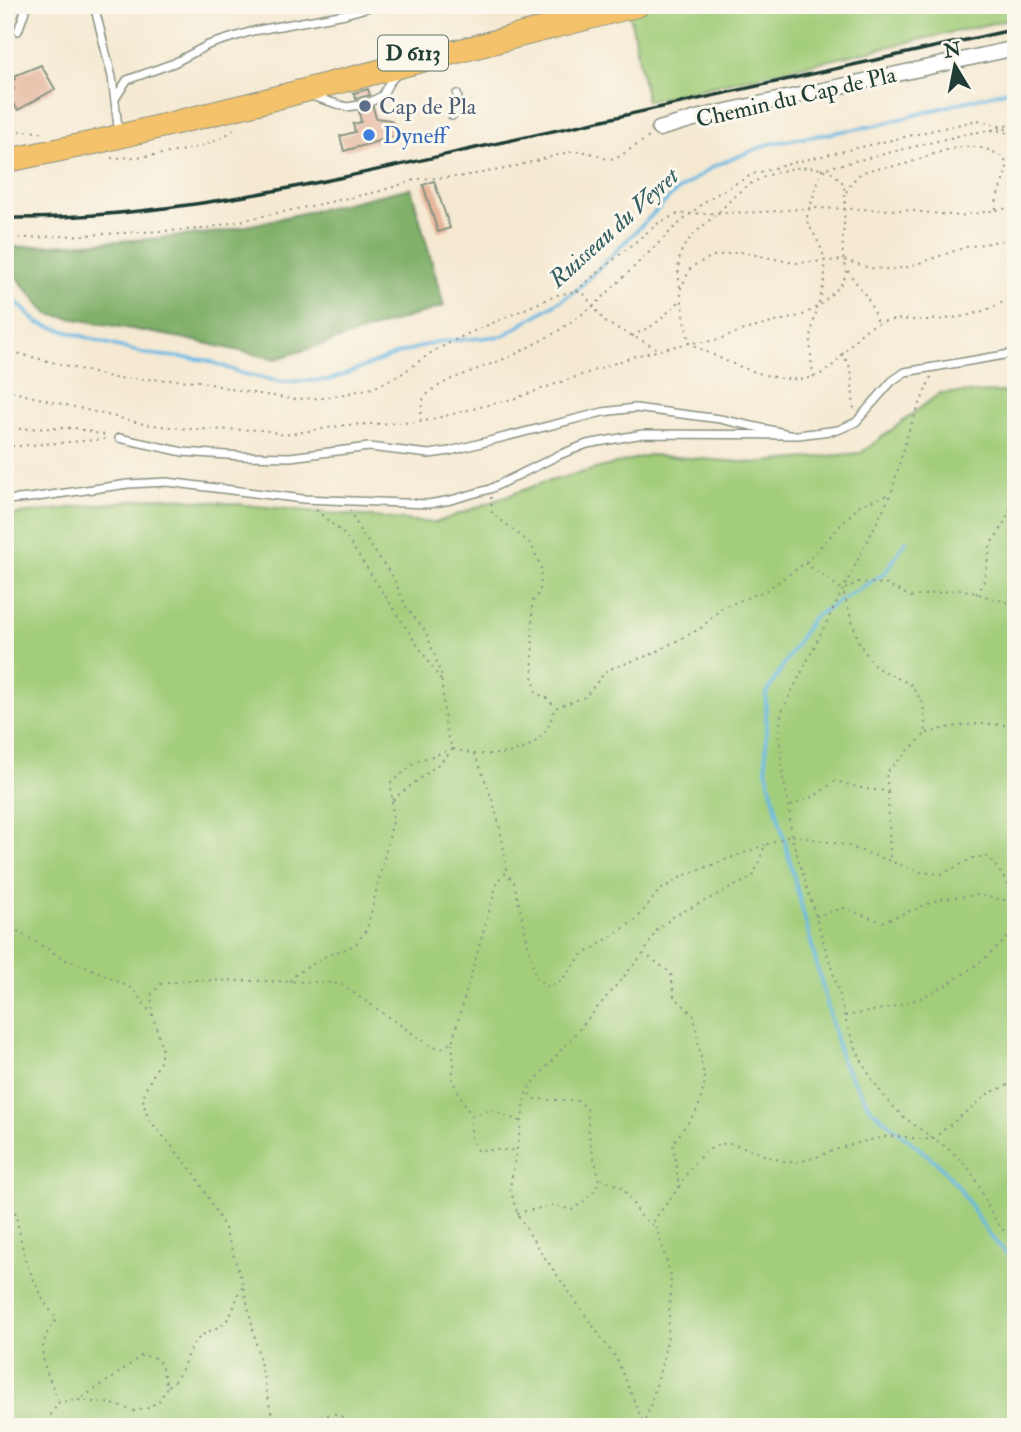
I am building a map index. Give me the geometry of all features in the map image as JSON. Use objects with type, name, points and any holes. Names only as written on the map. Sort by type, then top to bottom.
[{"type":"main road","name":"D 6113","points":[[5,151],[118,127],[598,5]]},
{"type":"main road","name":"D 6113","points":[[5,161],[166,125],[638,5]]},
{"type":"street","points":[[519,35],[624,5]]},
{"type":"street","name":"Chemin du Cap de Pla","points":[[659,129],[704,116],[1016,48]]},
{"type":"lane","points":[[18,31],[27,5]]},
{"type":"lane","points":[[94,5],[112,77],[118,127]]},
{"type":"lane","points":[[115,99],[127,80],[174,63],[208,45],[253,31],[345,15],[377,5]]},
{"type":"lane","points":[[452,116],[459,106],[457,94]]},
{"type":"lane","points":[[5,500],[128,484],[167,482],[303,499],[428,504],[490,489],[587,444],[643,434],[798,436],[838,430],[856,422],[892,381],[905,372],[1016,354]]},
{"type":"lane","points":[[119,438],[183,452],[241,456],[290,457],[369,447],[429,454],[603,412],[635,408],[720,419],[798,436]]},
{"type":"path","points":[[421,422],[422,401],[430,391],[449,380],[537,343],[594,306],[691,212],[731,185],[768,169],[970,122],[989,121],[1003,127],[1015,137]]},
{"type":"path","points":[[689,343],[681,301],[678,264],[683,249],[694,234],[750,184],[770,175],[806,168],[822,169],[1016,123]]},
{"type":"path","points":[[5,239],[149,233],[235,224],[377,192],[418,179],[458,177],[505,169],[569,152],[587,152],[607,159],[617,159],[659,129]]},
{"type":"path","points":[[5,130],[40,132],[57,140]]},
{"type":"path","points":[[991,130],[1003,131],[1015,137]]},
{"type":"path","points":[[877,324],[868,298],[847,271],[844,260],[844,209],[846,193],[853,180],[864,172],[902,165],[952,149],[972,146],[988,149],[1007,163],[1007,173],[996,195],[996,209]]},
{"type":"path","points":[[822,169],[843,183],[846,193]]},
{"type":"path","points":[[814,377],[809,356],[814,319],[826,277],[826,259],[823,248],[807,220],[822,169]]},
{"type":"path","points":[[5,350],[114,378],[198,381],[292,399],[325,398],[373,388],[400,375],[432,352],[465,335],[557,295],[576,291],[657,224],[677,214],[811,208],[903,210],[959,216],[1016,207]]},
{"type":"path","points":[[680,290],[691,267],[713,256],[728,253],[741,252],[794,263],[826,259],[844,260],[870,268],[905,268],[966,247],[1016,237]]},
{"type":"path","points":[[5,390],[144,424],[188,429],[264,430],[284,435],[346,425],[421,422],[516,398],[635,356],[689,343],[715,341],[744,330],[794,318],[819,306],[843,282],[847,271]]},
{"type":"path","points":[[576,291],[584,294],[605,322],[660,350]]},
{"type":"path","points":[[689,343],[720,359],[767,375],[795,381],[814,377],[833,366],[854,338],[877,324],[893,320],[950,319],[965,316],[988,309],[1016,293]]},
{"type":"path","points":[[632,336],[655,324],[681,301]]},
{"type":"path","points":[[842,353],[851,369],[856,422]]},
{"type":"path","points":[[936,366],[909,430],[891,494],[781,713],[779,736],[791,835],[855,1046],[870,1076],[903,1116],[962,1161],[977,1179],[994,1217],[1016,1243]]},
{"type":"path","points":[[5,429],[75,428],[119,438]]},
{"type":"path","points":[[5,447],[119,438]]},
{"type":"path","points":[[490,489],[492,513],[531,544],[541,568],[540,592],[532,602],[533,676],[536,693],[547,698],[555,708]]},
{"type":"path","points":[[290,981],[296,974],[326,956],[355,945],[367,929],[393,821],[391,783],[408,768],[417,761],[453,749],[496,755],[522,750],[543,734],[555,708],[585,697],[607,670],[652,654],[702,628],[723,607],[765,591],[805,563],[860,505],[891,494]]},
{"type":"path","points":[[976,594],[983,585],[991,543],[1000,531],[1016,496]]},
{"type":"path","points":[[303,499],[345,535],[444,686]]},
{"type":"path","points":[[346,500],[360,531],[393,577],[406,607],[426,632],[444,686],[445,722],[453,749]]},
{"type":"path","points":[[805,563],[843,590],[859,643],[875,667],[910,684],[923,703],[926,733]]},
{"type":"path","points":[[843,590],[858,582],[885,584],[912,597],[961,589],[1016,605]]},
{"type":"path","points":[[1016,715],[1012,726],[1016,739]]},
{"type":"path","points":[[890,859],[886,773],[926,733],[953,725],[979,722],[1012,726]]},
{"type":"path","points":[[392,801],[442,764],[453,749]]},
{"type":"path","points":[[474,754],[484,776],[505,849],[506,873],[514,882],[536,979],[548,987],[561,981],[580,957],[636,920],[659,891],[683,876],[791,835],[845,845],[921,872],[942,874],[975,856],[989,857],[1016,895]]},
{"type":"path","points":[[789,806],[816,795],[835,781],[864,789],[888,791]]},
{"type":"path","points":[[643,1427],[617,1360],[538,1248],[517,1213],[510,1188],[527,1090],[644,953],[656,931],[674,916],[753,877],[765,845]]},
{"type":"path","points":[[506,873],[498,880],[452,1042],[452,1080],[471,1116],[471,1139],[477,1150],[515,1150]]},
{"type":"path","points":[[816,916],[845,908],[882,922],[940,899],[977,895],[1016,902]]},
{"type":"path","points":[[5,924],[66,960],[83,965],[133,989],[153,1016]]},
{"type":"path","points":[[844,1016],[886,1008],[928,994],[990,956],[1016,929]]},
{"type":"path","points":[[644,953],[671,973],[674,996],[694,1016],[705,1082],[698,1109],[673,1143],[679,1187]]},
{"type":"path","points":[[271,1427],[272,1416],[237,1258],[211,1199],[195,1174],[148,1118],[143,1102],[145,1090],[160,1062],[162,1049],[150,995],[161,984],[191,980],[325,982],[342,985],[431,1046],[442,1048],[452,1042]]},
{"type":"path","points":[[643,1427],[668,1336],[671,1276],[654,1220],[691,1166],[716,1145],[728,1142],[789,1162],[814,1159],[885,1137],[933,1139],[989,1093],[1015,1083]]},
{"type":"path","points":[[517,1213],[554,1205],[572,1210],[593,1196],[600,1178],[589,1139],[587,1108],[578,1101],[534,1099],[527,1090]]},
{"type":"path","points":[[471,1116],[490,1110],[522,1122]]},
{"type":"path","points":[[600,1178],[622,1187],[641,1216],[656,1227]]},
{"type":"path","points":[[5,1186],[12,1196],[25,1260],[44,1302],[57,1319],[51,1326],[41,1352],[44,1368],[59,1402]]},
{"type":"path","points":[[59,1402],[78,1400],[112,1404],[134,1411],[148,1408],[160,1400],[167,1387],[179,1379],[187,1355],[198,1339],[226,1321],[236,1294],[243,1284]]},
{"type":"path","points":[[78,1400],[142,1355],[155,1358],[162,1364],[167,1387]]},
{"type":"path","points":[[43,1427],[59,1402]]},
{"type":"path","points":[[272,1416],[278,1422],[335,1414],[345,1418],[353,1427]]},
{"type":"green space","points":[[628,5],[1016,5],[1016,18],[647,101]]},
{"type":"green space","points":[[411,188],[444,306],[276,359],[182,338],[48,314],[5,264],[5,248],[221,232]]},
{"type":"green space","points":[[1016,392],[1016,1427],[5,1427],[5,516],[162,497],[435,523],[542,483],[649,455],[754,463],[861,453],[940,393]]},
{"type":"building","points":[[41,65],[55,89],[18,110],[5,94],[14,89],[10,82],[15,79],[14,76]]},
{"type":"building","points":[[368,89],[370,95],[356,99],[354,93]]},
{"type":"building","name":"Dyneff","points":[[373,107],[376,118],[390,120],[403,134],[344,151],[340,136],[355,132],[353,124],[361,122],[359,111]]},
{"type":"building","points":[[434,181],[450,228],[438,232],[423,185]]},
{"type":"waterway","name":"Ruisseau du Veyret","points":[[5,291],[38,323],[109,344],[146,354],[206,360],[244,374],[282,382],[330,380],[436,342],[503,336],[576,291],[673,194],[714,166],[769,144],[878,125],[1016,88]]},
{"type":"waterway","points":[[906,541],[885,573],[812,618],[766,694],[766,769],[842,1062],[871,1109],[937,1163],[958,1186],[989,1235],[1016,1263]]},
{"type":"railway","points":[[5,218],[126,213],[306,185],[1016,29]]},
{"type":"place","name":"Cap de Pla","points":[[365,106]]},
{"type":"place","name":"Dyneff","points":[[369,135]]}]
